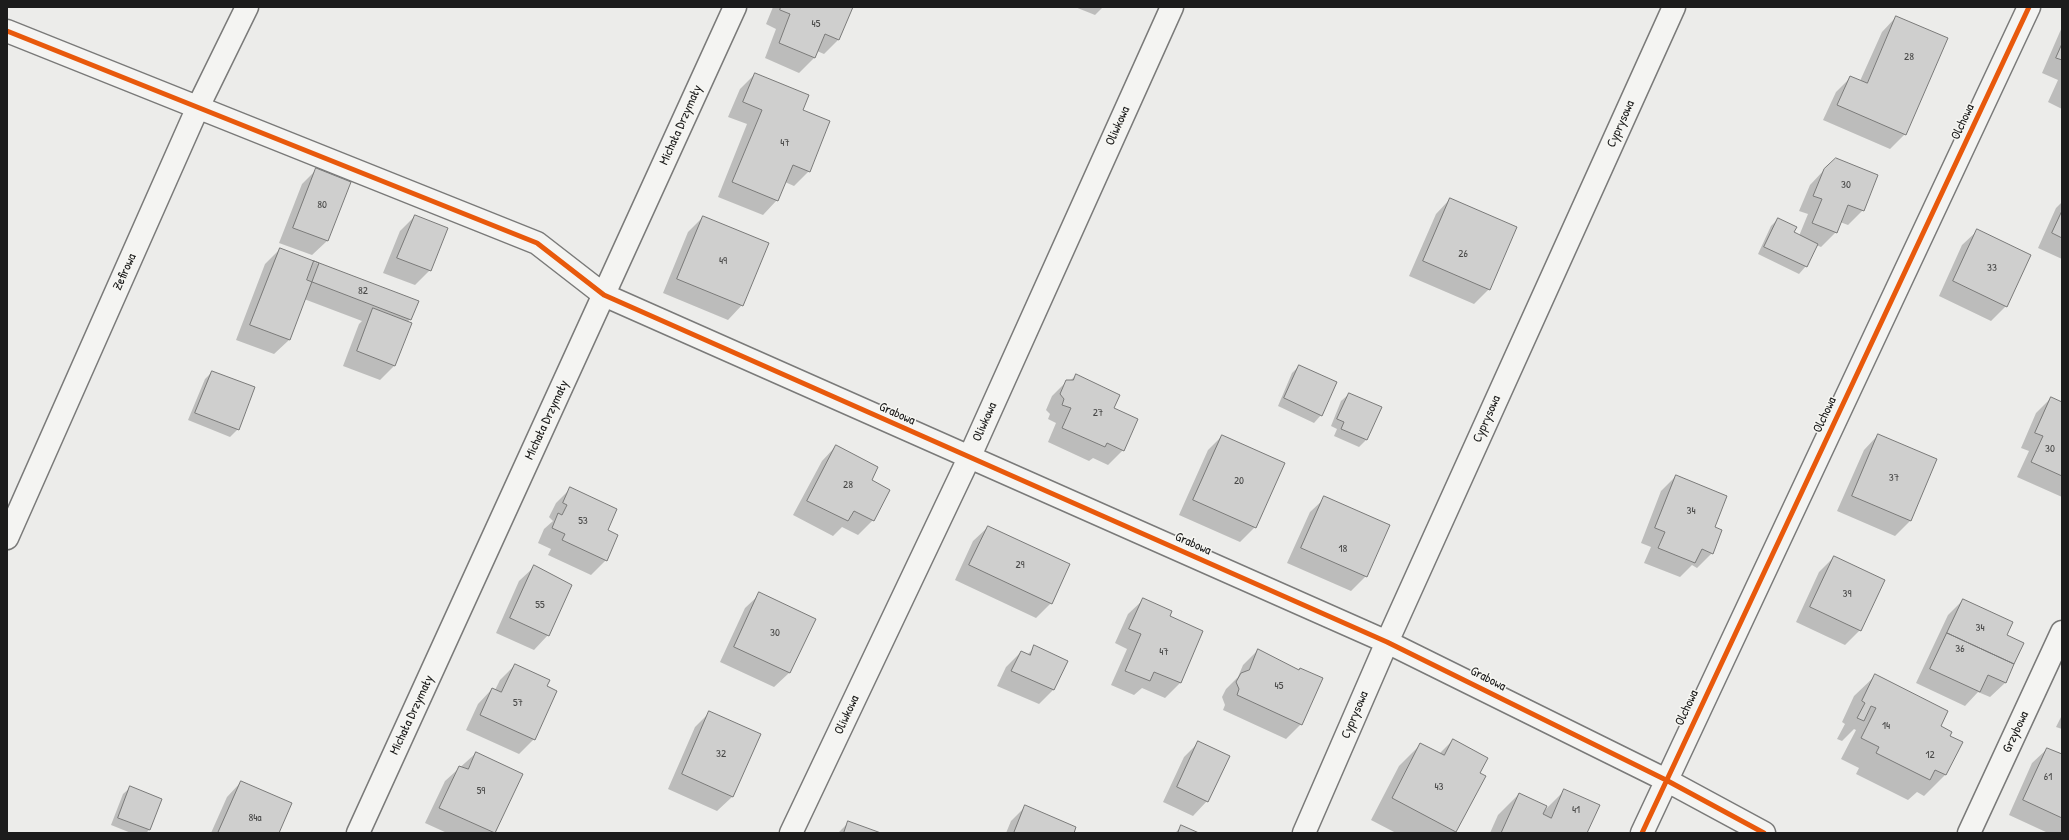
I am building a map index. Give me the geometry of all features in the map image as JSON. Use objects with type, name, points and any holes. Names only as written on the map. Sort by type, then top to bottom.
[{"type":"street","name":"Zefirowa","points":[[7,538],[198,107],[247,7]]},
{"type":"street","name":"Michała Drzymały","points":[[358,833],[735,7]]},
{"type":"street","name":"Oliwkowa","points":[[792,833],[969,458],[1172,7]]},
{"type":"street","name":"Cyprysowa","points":[[1304,833],[1387,642],[1674,7]]},
{"type":"street","name":"Olchowa","points":[[1642,833],[2029,7]]},
{"type":"street","name":"Grabowa","points":[[7,31],[537,243],[604,295],[1387,642],[1666,780],[1764,833]]},
{"type":"street","name":"Grzybowa","points":[[1969,833],[2062,632]]},
{"type":"building","points":[[781,7],[853,7],[839,40],[825,34],[815,58],[779,43],[790,14],[780,10]]},
{"type":"building","points":[[1896,16],[1948,38],[1906,135],[1837,105],[1850,76],[1867,83]]},
{"type":"building","points":[[2062,44],[2062,60],[2056,58]]},
{"type":"building","points":[[755,73],[809,95],[803,110],[830,121],[810,172],[793,165],[778,201],[732,182],[762,110],[743,102]]},
{"type":"building","points":[[1836,158],[1878,175],[1864,211],[1848,205],[1837,233],[1812,223],[1822,199],[1813,196],[1824,169]]},
{"type":"building","points":[[316,168],[351,182],[328,241],[293,228]]},
{"type":"building","points":[[1450,198],[1517,227],[1490,290],[1423,261]]},
{"type":"building","points":[[2062,211],[2062,238],[2052,233]]},
{"type":"building","points":[[415,215],[448,228],[431,271],[397,258]]},
{"type":"building","points":[[703,216],[769,243],[743,306],[677,279]]},
{"type":"building","points":[[1778,218],[1797,227],[1794,232],[1818,244],[1807,267],[1764,247]]},
{"type":"building","points":[[1977,229],[2031,255],[2007,307],[1953,281]]},
{"type":"building","points":[[280,248],[319,263],[290,340],[250,325]]},
{"type":"building","points":[[314,261],[419,301],[411,320],[307,280]]},
{"type":"building","points":[[373,308],[412,323],[395,366],[357,351]]},
{"type":"building","points":[[1299,365],[1337,382],[1322,416],[1284,398]]},
{"type":"building","points":[[212,371],[255,387],[239,430],[195,413]]},
{"type":"building","points":[[1076,374],[1120,395],[1114,408],[1138,419],[1124,451],[1107,443],[1105,447],[1062,428],[1071,408],[1062,405],[1064,399],[1060,394],[1066,380],[1073,380]]},
{"type":"building","points":[[1349,393],[1382,407],[1367,440],[1341,429],[1344,422],[1337,419]]},
{"type":"building","points":[[2051,397],[2062,402],[2062,476],[2031,462],[2043,436],[2035,433]]},
{"type":"building","points":[[1878,434],[1937,459],[1911,521],[1852,496]]},
{"type":"building","points":[[1222,435],[1285,463],[1256,528],[1193,500]]},
{"type":"building","points":[[836,445],[878,467],[872,480],[890,490],[874,521],[854,511],[848,521],[807,501]]},
{"type":"building","points":[[1676,475],[1727,496],[1715,527],[1722,530],[1713,554],[1702,549],[1695,563],[1658,548],[1665,532],[1655,528]]},
{"type":"building","points":[[570,487],[617,509],[608,530],[618,535],[607,561],[562,540],[565,534],[552,528],[558,513],[562,515],[567,505],[563,503]]},
{"type":"building","points":[[1324,496],[1390,525],[1367,577],[1301,548]]},
{"type":"building","points":[[988,526],[1070,564],[1052,604],[969,565]]},
{"type":"building","points":[[1834,556],[1885,580],[1861,631],[1810,607]]},
{"type":"building","points":[[534,565],[572,585],[549,636],[510,618]]},
{"type":"building","points":[[759,592],[816,619],[790,673],[734,647]]},
{"type":"building","points":[[1143,598],[1172,611],[1170,616],[1203,631],[1181,683],[1154,672],[1150,681],[1125,671],[1141,634],[1129,629]]},
{"type":"building","points":[[1963,599],[2013,622],[2007,635],[2024,643],[2014,664],[1947,633]]},
{"type":"building","points":[[1947,633],[2014,664],[2006,683],[1988,675],[1980,692],[1930,669]]},
{"type":"building","points":[[1034,645],[1068,661],[1054,690],[1011,671],[1021,651],[1030,655]]},
{"type":"building","points":[[1258,649],[1299,670],[1300,668],[1323,678],[1302,725],[1237,695],[1239,689],[1236,682],[1241,673],[1249,670]]},
{"type":"building","points":[[515,664],[550,680],[547,686],[557,691],[535,740],[480,715],[492,688],[501,692]]},
{"type":"building","points":[[1875,674],[1948,711],[1941,726],[1952,732],[1950,736],[1963,742],[1946,775],[1935,770],[1930,780],[1876,753],[1879,747],[1861,738],[1876,708],[1871,706],[1864,721],[1857,718],[1865,703],[1862,701]]},
{"type":"building","points":[[709,711],[761,734],[733,797],[682,774]]},
{"type":"building","points":[[1453,739],[1488,758],[1480,773],[1486,776],[1456,832],[1392,798],[1420,743],[1444,755]]},
{"type":"building","points":[[1198,741],[1230,756],[1208,802],[1177,787]]},
{"type":"building","points":[[2047,748],[2062,754],[2062,818],[2023,800]]},
{"type":"building","points":[[476,752],[523,774],[495,833],[439,808],[459,766],[468,769]]},
{"type":"building","points":[[241,781],[292,803],[279,833],[218,833]]},
{"type":"building","points":[[130,786],[162,799],[150,830],[118,818]]},
{"type":"building","points":[[1564,789],[1600,805],[1587,833],[1501,833],[1519,793],[1547,806],[1543,814],[1551,818]]},
{"type":"building","points":[[1025,805],[1076,827],[1074,833],[1014,833]]},
{"type":"building","points":[[848,821],[881,833],[844,833]]},
{"type":"building","points":[[1181,825],[1199,833],[1178,833]]},
{"type":"cycle path","points":[[1642,833],[2029,7]]},
{"type":"cycle path","points":[[7,31],[537,243],[604,295],[1387,642],[1666,780],[1764,833]]}]
